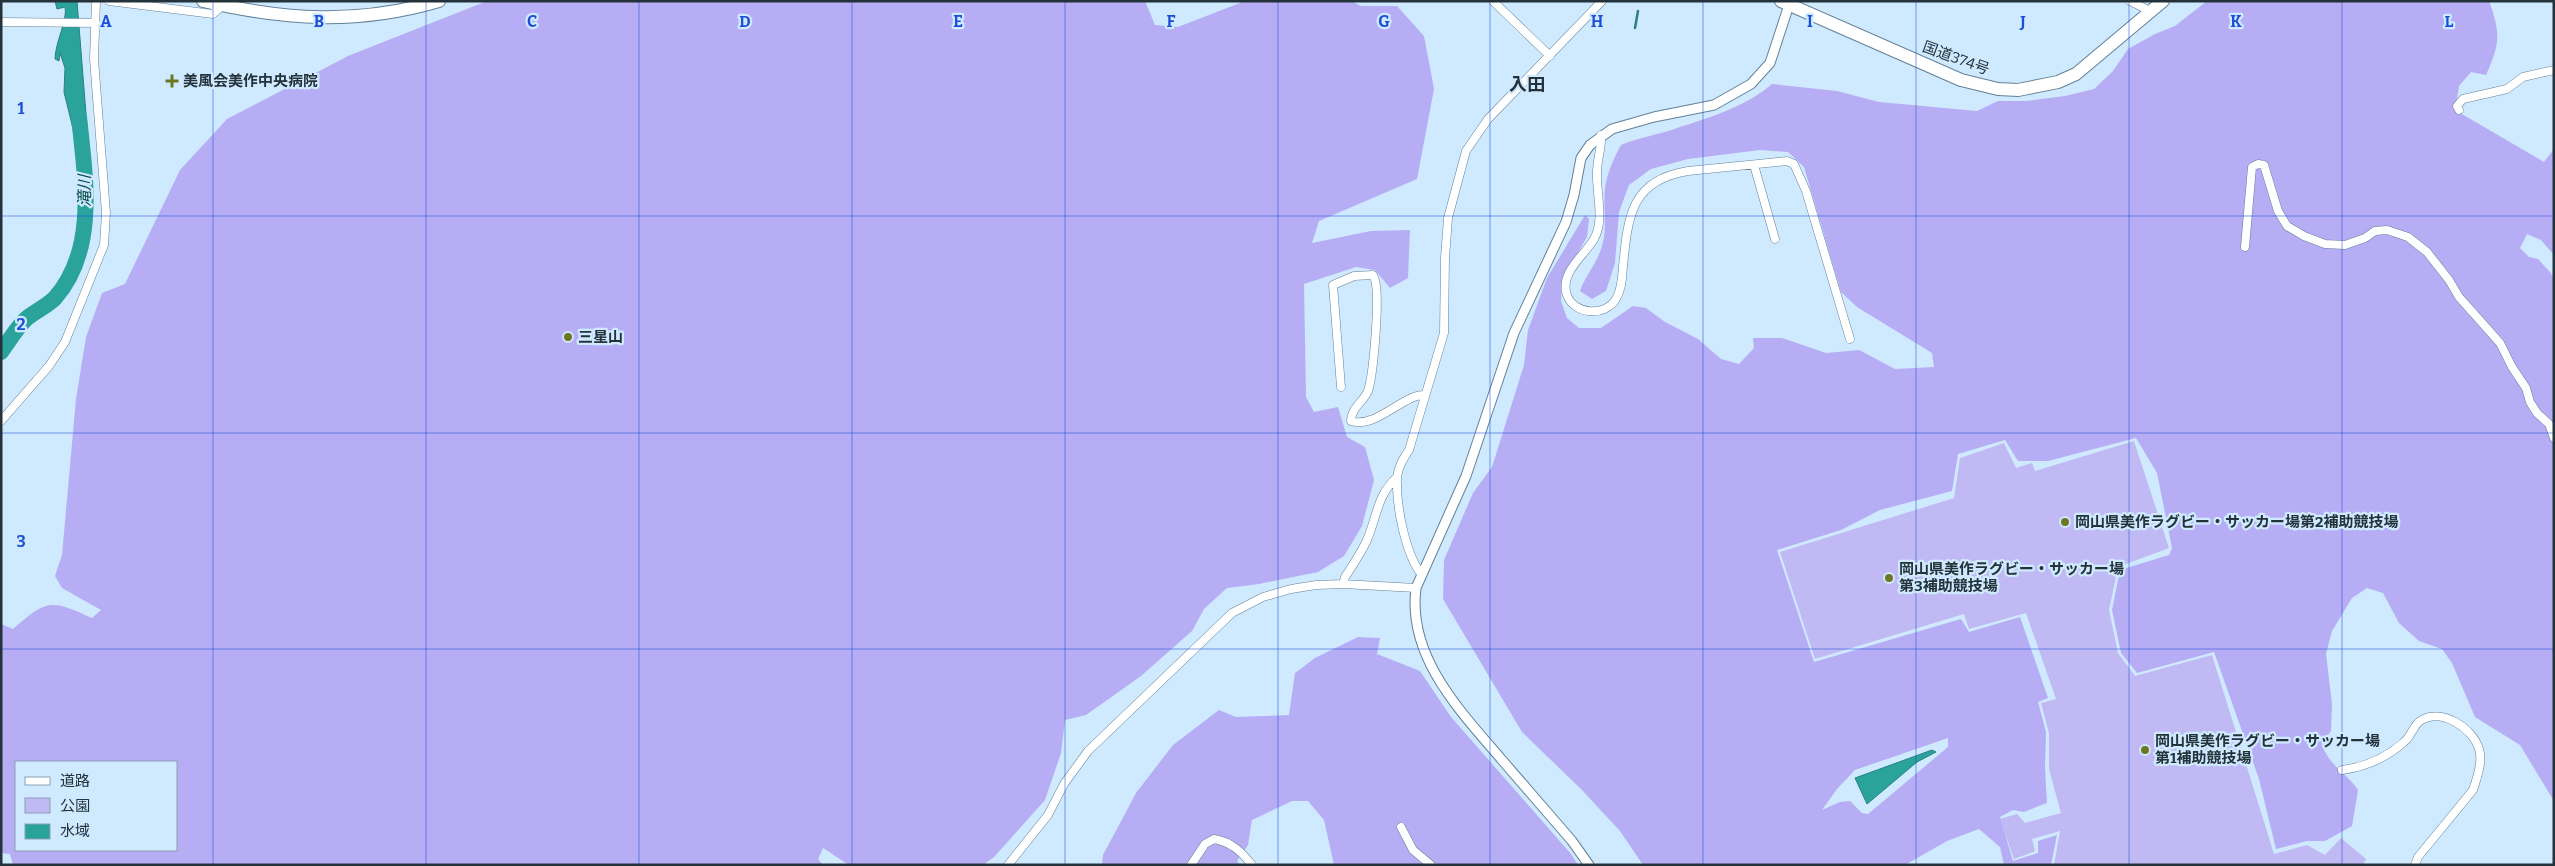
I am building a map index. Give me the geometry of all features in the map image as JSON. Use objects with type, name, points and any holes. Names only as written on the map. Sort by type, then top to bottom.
[{"type":"highway","points":[[203,1],[280,16],[354,18],[439,1]]},
{"type":"highway","name":"国道374号","points":[[1787,3],[1961,80],[1998,89],[2018,90],[2058,82],[2076,74],[2109,49],[2163,1]]},
{"type":"street","points":[[1,421],[49,366],[65,342],[104,245],[106,213],[92,22],[96,1]]},
{"type":"street","points":[[109,1],[213,14],[222,6]]},
{"type":"street","points":[[1493,1],[1550,56]]},
{"type":"street","points":[[1422,575],[1415,566],[1406,539],[1397,477],[1400,464],[1409,450],[1444,333],[1448,218],[1466,151],[1488,119],[1602,1]]},
{"type":"street","points":[[2130,1],[2150,11]]},
{"type":"street","points":[[1588,865],[1572,841],[1452,701],[1429,662],[1414,604],[1416,588],[1466,476],[1514,332],[1566,222],[1574,195],[1581,158],[1590,145],[1601,135],[1612,129],[1654,117],[1714,105],[1751,84],[1770,63],[1787,3]]},
{"type":"street","points":[[1,22],[92,22]]},
{"type":"street","points":[[2459,110],[2457,106],[2463,99],[2507,89],[2523,78],[2554,70]]},
{"type":"street","points":[[1601,135],[1602,144],[1597,170],[1599,222],[1595,238],[1570,270],[1565,284],[1566,294],[1570,302],[1579,309],[1592,312],[1605,308],[1615,300],[1621,285],[1630,213],[1637,198],[1646,188],[1672,174],[1787,161],[1794,164],[1806,191],[1850,339]]},
{"type":"street","points":[[2245,247],[2252,167],[2258,164],[2264,165],[2278,211],[2287,226],[2304,236],[2325,244],[2345,245],[2365,238],[2376,231],[2387,230],[2408,237],[2426,252],[2449,280],[2459,297],[2500,343],[2512,367],[2526,388],[2530,402],[2537,413],[2549,424],[2554,438]]},
{"type":"street","points":[[1754,165],[1774,239]]},
{"type":"street","points":[[1341,388],[1333,285],[1354,276],[1373,276],[1377,291],[1374,354],[1367,392],[1355,409],[1351,420],[1355,422],[1380,416],[1414,396],[1424,395]]},
{"type":"street","points":[[1344,584],[1345,577],[1368,539],[1375,510],[1391,483],[1397,477]]},
{"type":"street","points":[[1008,865],[1036,833],[1064,784],[1088,750],[1232,613],[1262,596],[1291,589],[1344,584],[1416,588]]},
{"type":"street","points":[[2342,770],[2360,768],[2375,762],[2406,742],[2418,723],[2429,718],[2454,720],[2476,740],[2480,751],[2478,776],[2473,790],[2418,858],[2415,865]]},
{"type":"street","points":[[1401,827],[1413,850],[1431,865]]},
{"type":"street","points":[[1191,865],[1205,844],[1214,839],[1227,841],[1243,853],[1252,865]]},
{"type":"green space","points":[[2134,441],[2169,548],[2118,567],[2109,610],[2118,653],[2135,676],[2212,655],[2274,854],[2307,845],[2325,855],[2341,838],[2366,859],[2363,865],[2054,865],[2060,831],[2032,839],[2035,851],[2014,859],[2000,819],[2017,814],[2025,823],[2061,813],[2049,769],[2049,733],[2041,703],[2056,699],[2026,613],[1969,629],[1964,614],[1815,659],[1780,552],[1954,498],[1960,458],[2004,443],[2016,468],[2032,463],[2035,471]]},
{"type":"shaded area","points":[[487,1],[1145,1],[1155,25],[1178,27],[1245,1],[1351,1],[1361,6],[1397,6],[1424,36],[1434,89],[1417,179],[1319,221],[1312,243],[1371,231],[1410,230],[1408,278],[1390,288],[1375,270],[1356,267],[1304,284],[1306,397],[1314,412],[1338,407],[1347,437],[1365,447],[1374,480],[1362,526],[1344,556],[1318,572],[1259,584],[1227,588],[1204,609],[1192,631],[1141,676],[1086,715],[1065,720],[1061,753],[1045,800],[994,857],[983,865],[849,865],[823,848],[818,859],[823,865],[13,865],[10,854],[1,853],[1,624],[13,629],[34,612],[50,605],[67,607],[92,618],[101,610],[62,588],[55,576],[62,555],[76,399],[86,337],[102,293],[125,284],[180,170],[227,119],[348,56]]},
{"type":"shaded area","points":[[2207,1],[2489,1],[2497,31],[2494,55],[2486,75],[2471,72],[2459,86],[2455,110],[2544,162],[2554,149],[2554,255],[2541,240],[2527,234],[2520,248],[2529,257],[2538,259],[2554,279],[2554,801],[2520,745],[2475,717],[2452,663],[2442,649],[2419,641],[2399,623],[2383,593],[2367,588],[2352,598],[2332,631],[2326,654],[2332,704],[2331,731],[2322,744],[2328,758],[2358,790],[2352,826],[2325,841],[2307,841],[2276,849],[2259,779],[2214,652],[2137,673],[2121,653],[2112,610],[2120,570],[2169,555],[2172,548],[2157,473],[2136,438],[2048,461],[2018,461],[2005,440],[1958,454],[1952,491],[1880,510],[1841,530],[1777,550],[1814,662],[1961,619],[1969,632],[2020,617],[2048,698],[2038,702],[2046,732],[2047,803],[2024,812],[2013,810],[2000,817],[2013,861],[2038,853],[2038,841],[2057,835],[2051,865],[2004,865],[2000,847],[1979,829],[1947,841],[1905,865],[1643,865],[1620,831],[1582,790],[1522,732],[1443,599],[1444,560],[1473,493],[1492,467],[1524,365],[1528,330],[1547,278],[1585,215],[1589,219],[1587,237],[1562,279],[1561,301],[1567,318],[1579,328],[1601,328],[1633,306],[1646,308],[1665,322],[1698,339],[1721,359],[1739,364],[1754,348],[1753,338],[1782,338],[1826,353],[1859,350],[1895,369],[1934,367],[1932,353],[1857,307],[1841,292],[1804,167],[1788,152],[1760,150],[1688,159],[1651,169],[1629,185],[1619,212],[1615,263],[1606,291],[1592,299],[1580,291],[1596,261],[1603,242],[1606,182],[1621,145],[1715,115],[1751,99],[1772,84],[1837,91],[1879,102],[1977,111],[1998,101],[2027,101],[2065,96],[2094,89],[2113,71],[2128,49],[2155,34],[2175,26]],"holes":[[[1948,738],[1948,747],[1868,814],[1862,813],[1850,801],[1840,802],[1822,810],[1837,789],[1855,770]]]},
{"type":"shaded area","points":[[1358,637],[1380,638],[1377,654],[1420,671],[1451,717],[1571,854],[1578,865],[1334,865],[1324,820],[1308,801],[1292,801],[1252,820],[1248,845],[1237,861],[1240,865],[1102,865],[1103,855],[1136,793],[1173,745],[1219,710],[1236,717],[1289,715],[1295,673],[1315,658]]},
{"type":"water","points":[[55,1],[77,1],[88,139],[75,137],[64,92],[65,68],[60,53],[59,61],[55,59],[65,7],[57,9]]},
{"type":"water","points":[[1932,750],[1936,752],[1917,762],[1867,804],[1855,778]]},
{"type":"waterway","points":[[1635,28],[1638,11]]},
{"type":"waterway","name":"滝川","points":[[1,352],[23,322],[55,298],[69,279],[78,257],[83,235],[85,211],[84,163],[79,117]]},
{"type":"place","name":"美風会美作中央病院","points":[[172,81]]},
{"type":"place","name":"三星山","points":[[568,337]]},
{"type":"place","name":"岡山県美作ラグビー・サッカー場第2補助競技場","points":[[2065,522]]},
{"type":"place","name":"岡山県美作ラグビー・サッカー場 第3補助競技場","points":[[1889,578]]},
{"type":"place","name":"岡山県美作ラグビー・サッカー場 第1補助競技場","points":[[2145,750]]},
{"type":"district","name":"入田","points":[[1527,85]]}]
